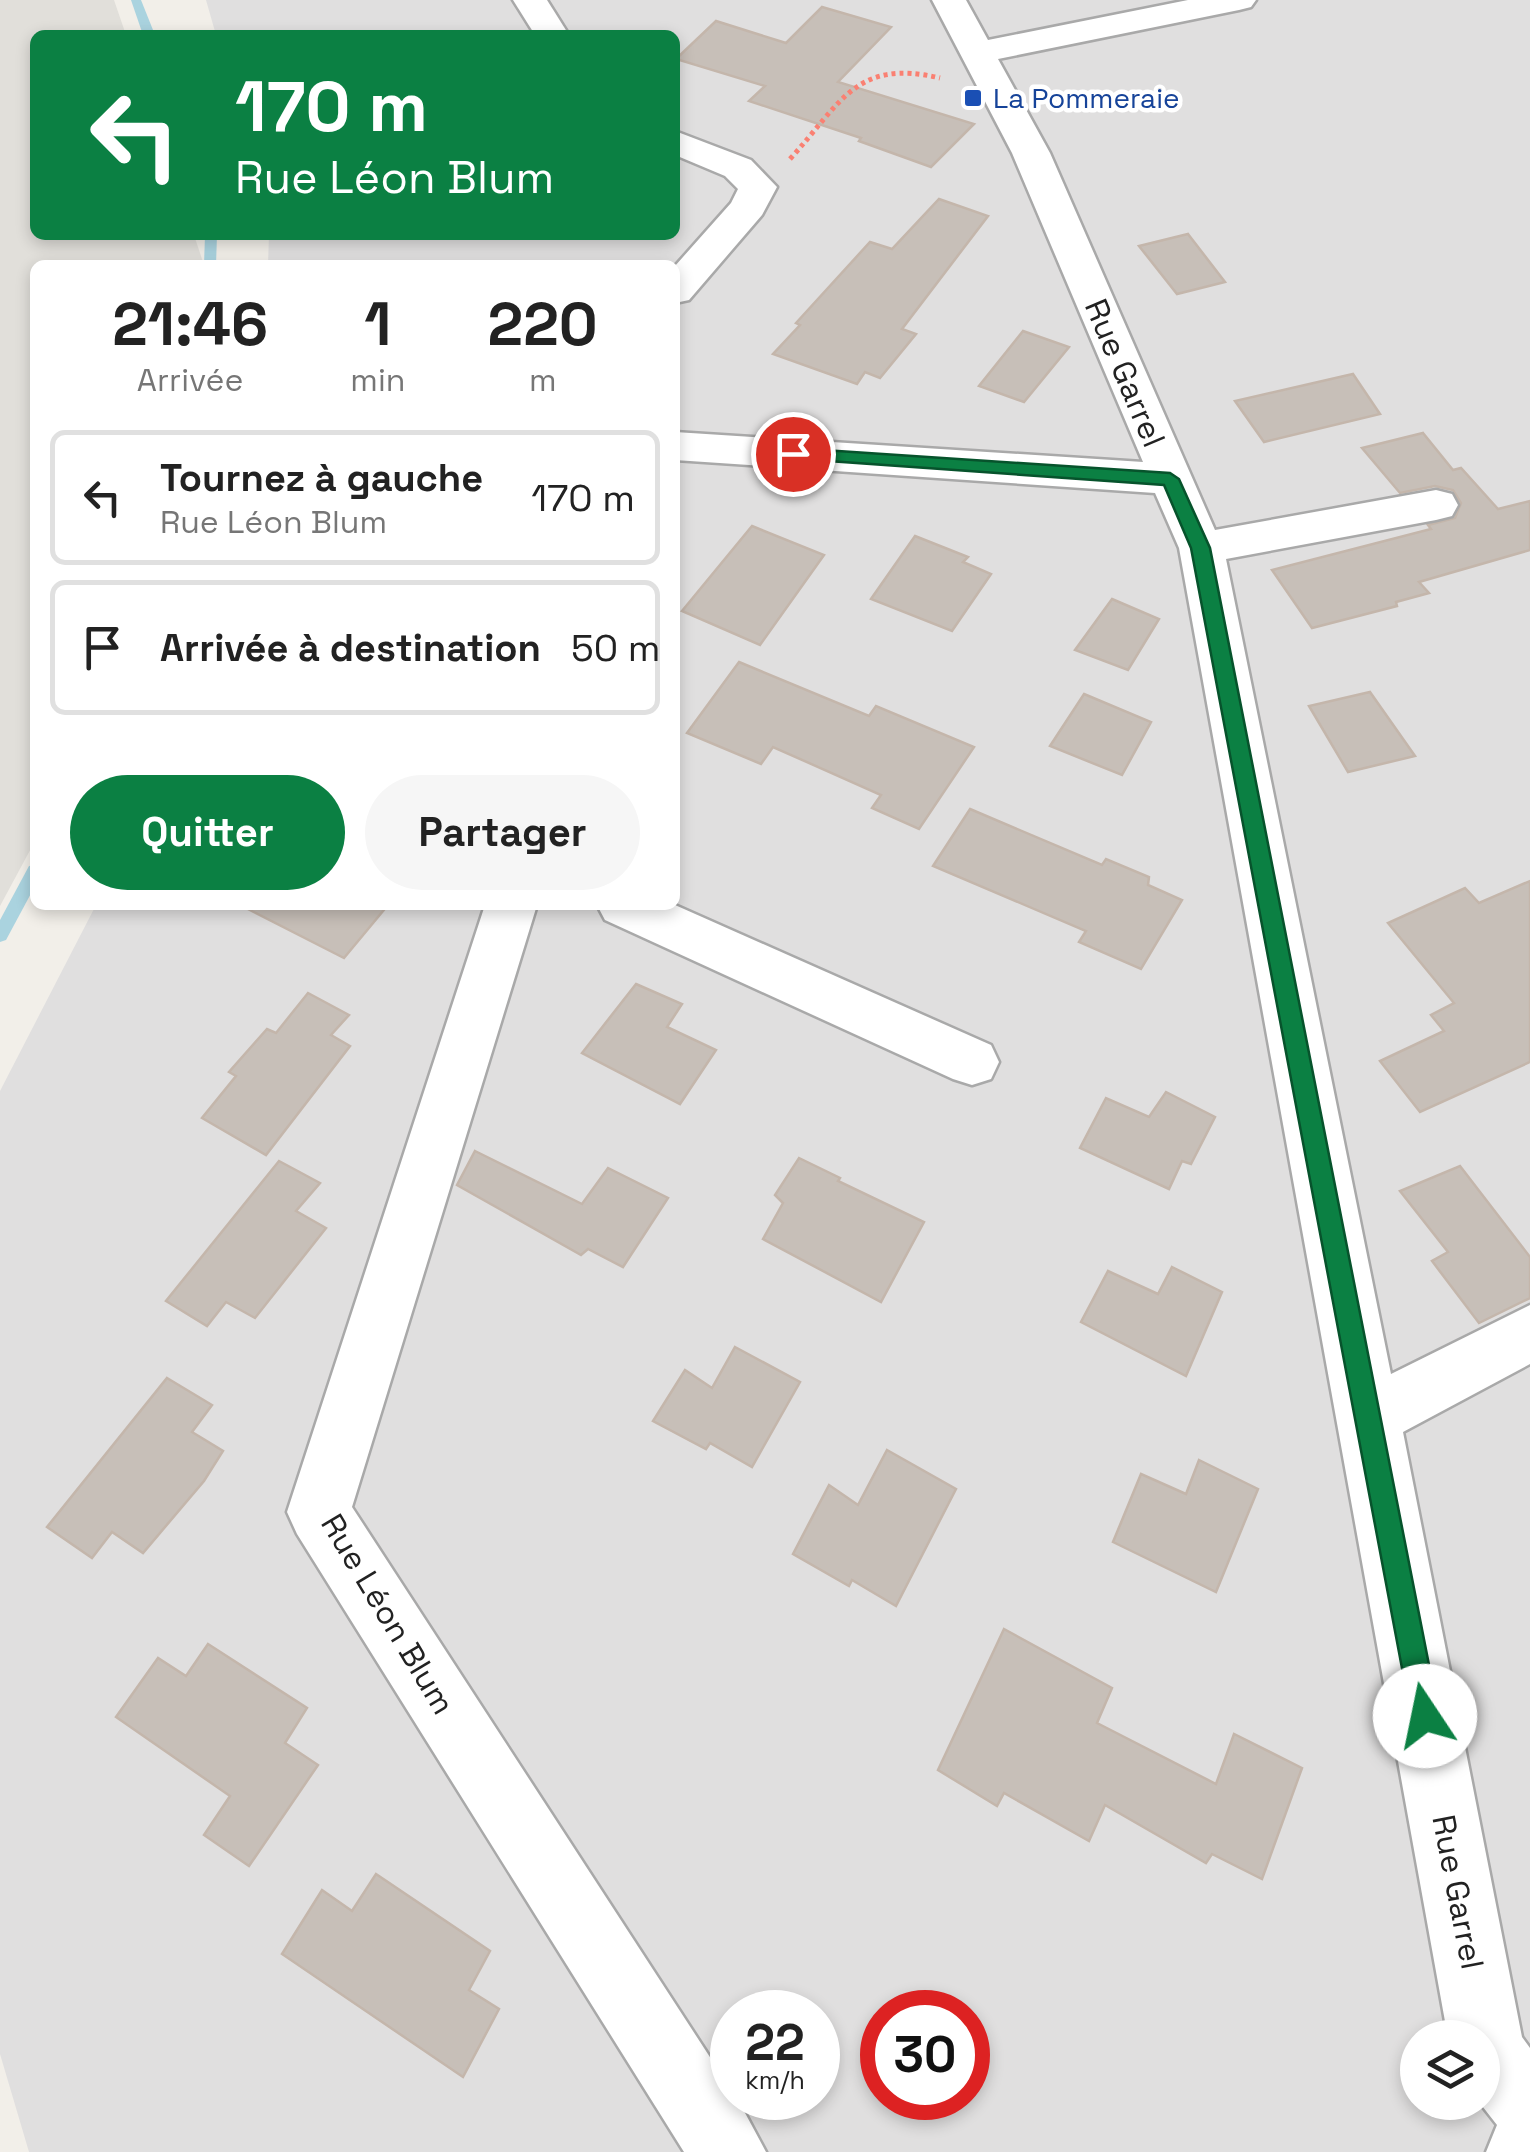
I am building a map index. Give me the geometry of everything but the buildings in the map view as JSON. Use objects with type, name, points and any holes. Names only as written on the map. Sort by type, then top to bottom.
[{"type":"street","points":[[530,0],[549,30]]},
{"type":"street","name":"Rue Garrel","points":[[949,0],[1031,153],[1201,548],[1488,2054],[1530,2108]]},
{"type":"street","points":[[983,67],[1238,0]]},
{"type":"street","points":[[680,144],[738,168],[758,187],[748,207],[680,285]]},
{"type":"street","points":[[680,446],[1170,479]]},
{"type":"street","points":[[1201,548],[1436,505]]},
{"type":"street","name":"Rue Léon Blum","points":[[509,910],[319,1512],[728,2152]]},
{"type":"street","points":[[634,910],[972,1062]]},
{"type":"street","points":[[1369,1416],[1530,1334]]},
{"type":"path","points":[[752,181],[792,158],[862,80],[874,74],[913,71],[958,81],[983,67]]},
{"type":"shaded area","points":[[0,0],[114,0],[124,30],[30,30],[30,240],[196,240],[202,260],[30,260],[30,850],[0,906]]},
{"type":"shaded area","points":[[206,0],[1530,0],[1530,2152],[29,2152],[0,2054],[0,1091],[93,910],[680,910],[680,260],[268,260],[269,240],[680,240],[680,30],[215,30]]},
{"type":"waterway","points":[[136,0],[147,30]]},
{"type":"waterway","points":[[210,260],[211,240]]},
{"type":"waterway","points":[[0,935],[30,880]]},
{"type":"place","name":"La Pommeraie","points":[[973,98]]},
{"type":"route","points":[[793,454],[1170,479],[1201,548],[1425,1716]]}]
